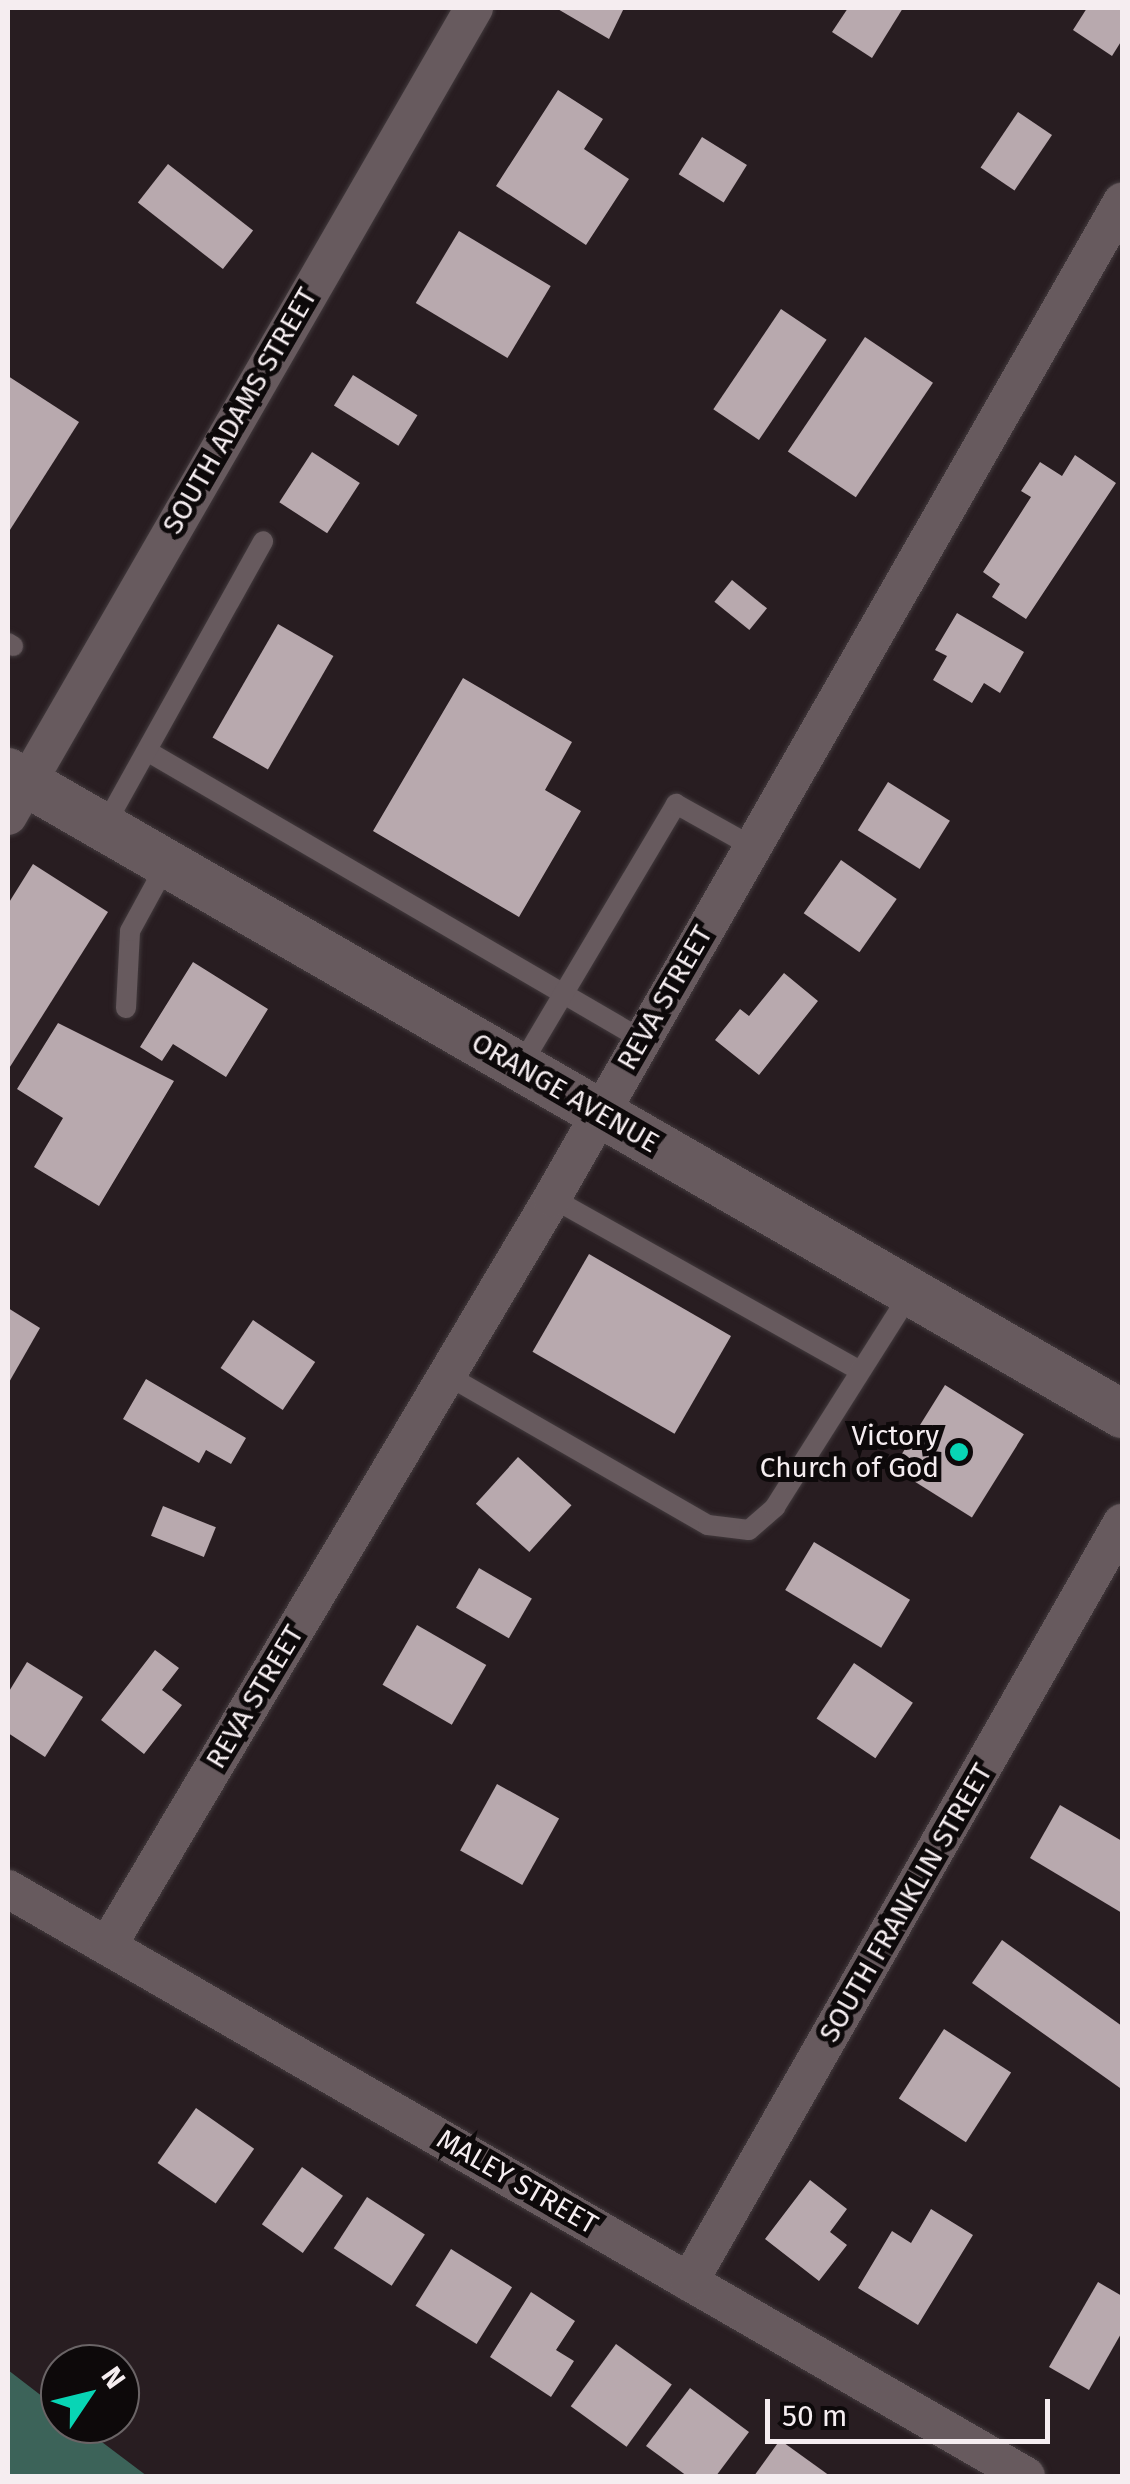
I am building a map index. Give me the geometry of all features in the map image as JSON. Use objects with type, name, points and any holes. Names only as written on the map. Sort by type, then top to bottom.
[{"type":"street","name":"SOUTH ADAMS STREET","points":[[14,790],[474,8]]},
{"type":"street","name":"REVA STREET","points":[[108,1945],[552,1198],[1122,202]]},
{"type":"street","name":"ORANGE AVENUE","points":[[14,790],[103,829],[166,864],[1122,1414]]},
{"type":"street","name":"SOUTH FRANKLIN STREET","points":[[690,2282],[1122,1523]]},
{"type":"street","name":"MALEY STREET","points":[[8,1888],[1026,2476]]},
{"type":"lane","points":[[103,829],[263,541]]},
{"type":"lane","points":[[146,750],[564,990],[641,1039]]},
{"type":"lane","points":[[520,1067],[676,804],[753,847]]},
{"type":"lane","points":[[126,1008],[130,931],[166,864]]},
{"type":"lane","points":[[552,1198],[860,1371]]},
{"type":"lane","points":[[445,1374],[728,1533],[764,1522],[910,1292]]},
{"type":"shaded area","points":[[8,2370],[40,2395],[40,2444],[105,2444],[147,2476],[8,2476]]},
{"type":"building","points":[[556,8],[624,8],[609,39]]},
{"type":"building","points":[[848,8],[903,8],[872,58],[832,32]]},
{"type":"building","points":[[1087,8],[1122,8],[1122,40],[1112,56],[1073,30]]},
{"type":"building","points":[[558,90],[603,119],[584,149],[629,179],[586,245],[496,186]]},
{"type":"building","points":[[1018,112],[1052,135],[1015,190],[981,168]]},
{"type":"building","points":[[702,137],[747,165],[724,202],[679,174]]},
{"type":"building","points":[[168,164],[253,230],[223,269],[138,203]]},
{"type":"building","points":[[459,231],[551,286],[507,358],[416,303]]},
{"type":"building","points":[[781,309],[827,340],[759,440],[713,409]]},
{"type":"building","points":[[865,337],[933,383],[856,497],[788,451]]},
{"type":"building","points":[[353,375],[417,415],[398,446],[334,406]]},
{"type":"building","points":[[8,376],[79,422],[8,533]]},
{"type":"building","points":[[312,452],[360,483],[327,533],[279,502]]},
{"type":"building","points":[[1075,455],[1116,483],[1026,619],[992,597],[1000,584],[983,572],[1031,497],[1021,491],[1040,462],[1062,476]]},
{"type":"building","points":[[732,580],[767,608],[749,630],[714,602]]},
{"type":"building","points":[[957,613],[1024,652],[1000,693],[984,683],[972,703],[933,680],[947,656],[935,650]]},
{"type":"building","points":[[278,624],[333,656],[268,769],[212,737]]},
{"type":"building","points":[[463,678],[572,742],[545,790],[581,811],[519,917],[373,831]]},
{"type":"building","points":[[888,782],[950,821],[920,869],[858,830]]},
{"type":"building","points":[[841,860],[897,899],[859,952],[804,913]]},
{"type":"building","points":[[33,864],[108,912],[8,1070],[8,904]]},
{"type":"building","points":[[193,962],[268,1009],[226,1077],[173,1044],[162,1061],[140,1047]]},
{"type":"building","points":[[784,973],[818,1001],[759,1075],[715,1040],[740,1009],[749,1016]]},
{"type":"building","points":[[58,1023],[174,1081],[99,1206],[34,1167],[63,1118],[17,1089]]},
{"type":"building","points":[[589,1254],[731,1336],[675,1434],[532,1352]]},
{"type":"building","points":[[8,1308],[40,1328],[8,1384]]},
{"type":"building","points":[[253,1320],[315,1362],[283,1410],[221,1368]]},
{"type":"building","points":[[146,1379],[246,1438],[231,1464],[206,1450],[199,1463],[123,1419]]},
{"type":"building","name":"Victory Church of God","points":[[945,1385],[1024,1434],[972,1517],[893,1468]]},
{"type":"building","points":[[518,1457],[572,1505],[529,1552],[476,1504]]},
{"type":"building","points":[[163,1506],[216,1527],[204,1557],[151,1536]]},
{"type":"building","points":[[814,1542],[910,1600],[881,1648],[785,1590]]},
{"type":"building","points":[[479,1568],[532,1598],[509,1638],[456,1608]]},
{"type":"building","points":[[417,1625],[486,1665],[452,1725],[382,1685]]},
{"type":"building","points":[[155,1650],[179,1668],[162,1690],[182,1705],[144,1754],[101,1720]]},
{"type":"building","points":[[27,1662],[83,1697],[45,1757],[8,1733],[8,1693]]},
{"type":"building","points":[[854,1663],[913,1703],[875,1758],[817,1719]]},
{"type":"building","points":[[497,1784],[559,1818],[522,1885],[460,1850]]},
{"type":"building","points":[[1060,1805],[1122,1841],[1122,1913],[1030,1858]]},
{"type":"building","points":[[1002,1940],[1122,2026],[1120,2088],[972,1983]]},
{"type":"building","points":[[944,2029],[1011,2073],[966,2142],[899,2099]]},
{"type":"building","points":[[196,2108],[254,2149],[216,2204],[158,2163]]},
{"type":"building","points":[[302,2167],[343,2196],[303,2253],[262,2224]]},
{"type":"building","points":[[810,2180],[847,2209],[830,2232],[847,2245],[819,2281],[765,2239]]},
{"type":"building","points":[[367,2197],[425,2235],[392,2286],[334,2248]]},
{"type":"building","points":[[931,2209],[973,2235],[918,2325],[858,2288],[892,2231],[911,2243]]},
{"type":"building","points":[[451,2249],[512,2287],[477,2344],[415,2306]]},
{"type":"building","points":[[1098,2282],[1122,2296],[1122,2332],[1089,2390],[1049,2367]]},
{"type":"building","points":[[531,2292],[575,2321],[556,2350],[574,2361],[551,2397],[490,2357]]},
{"type":"building","points":[[616,2344],[672,2385],[627,2447],[571,2406]]},
{"type":"building","points":[[690,2388],[749,2432],[716,2476],[687,2476],[646,2446]]},
{"type":"building","points":[[780,2440],[830,2476],[754,2476]]},
{"type":"place","name":"Victory Church of God","points":[[959,1452]]}]
